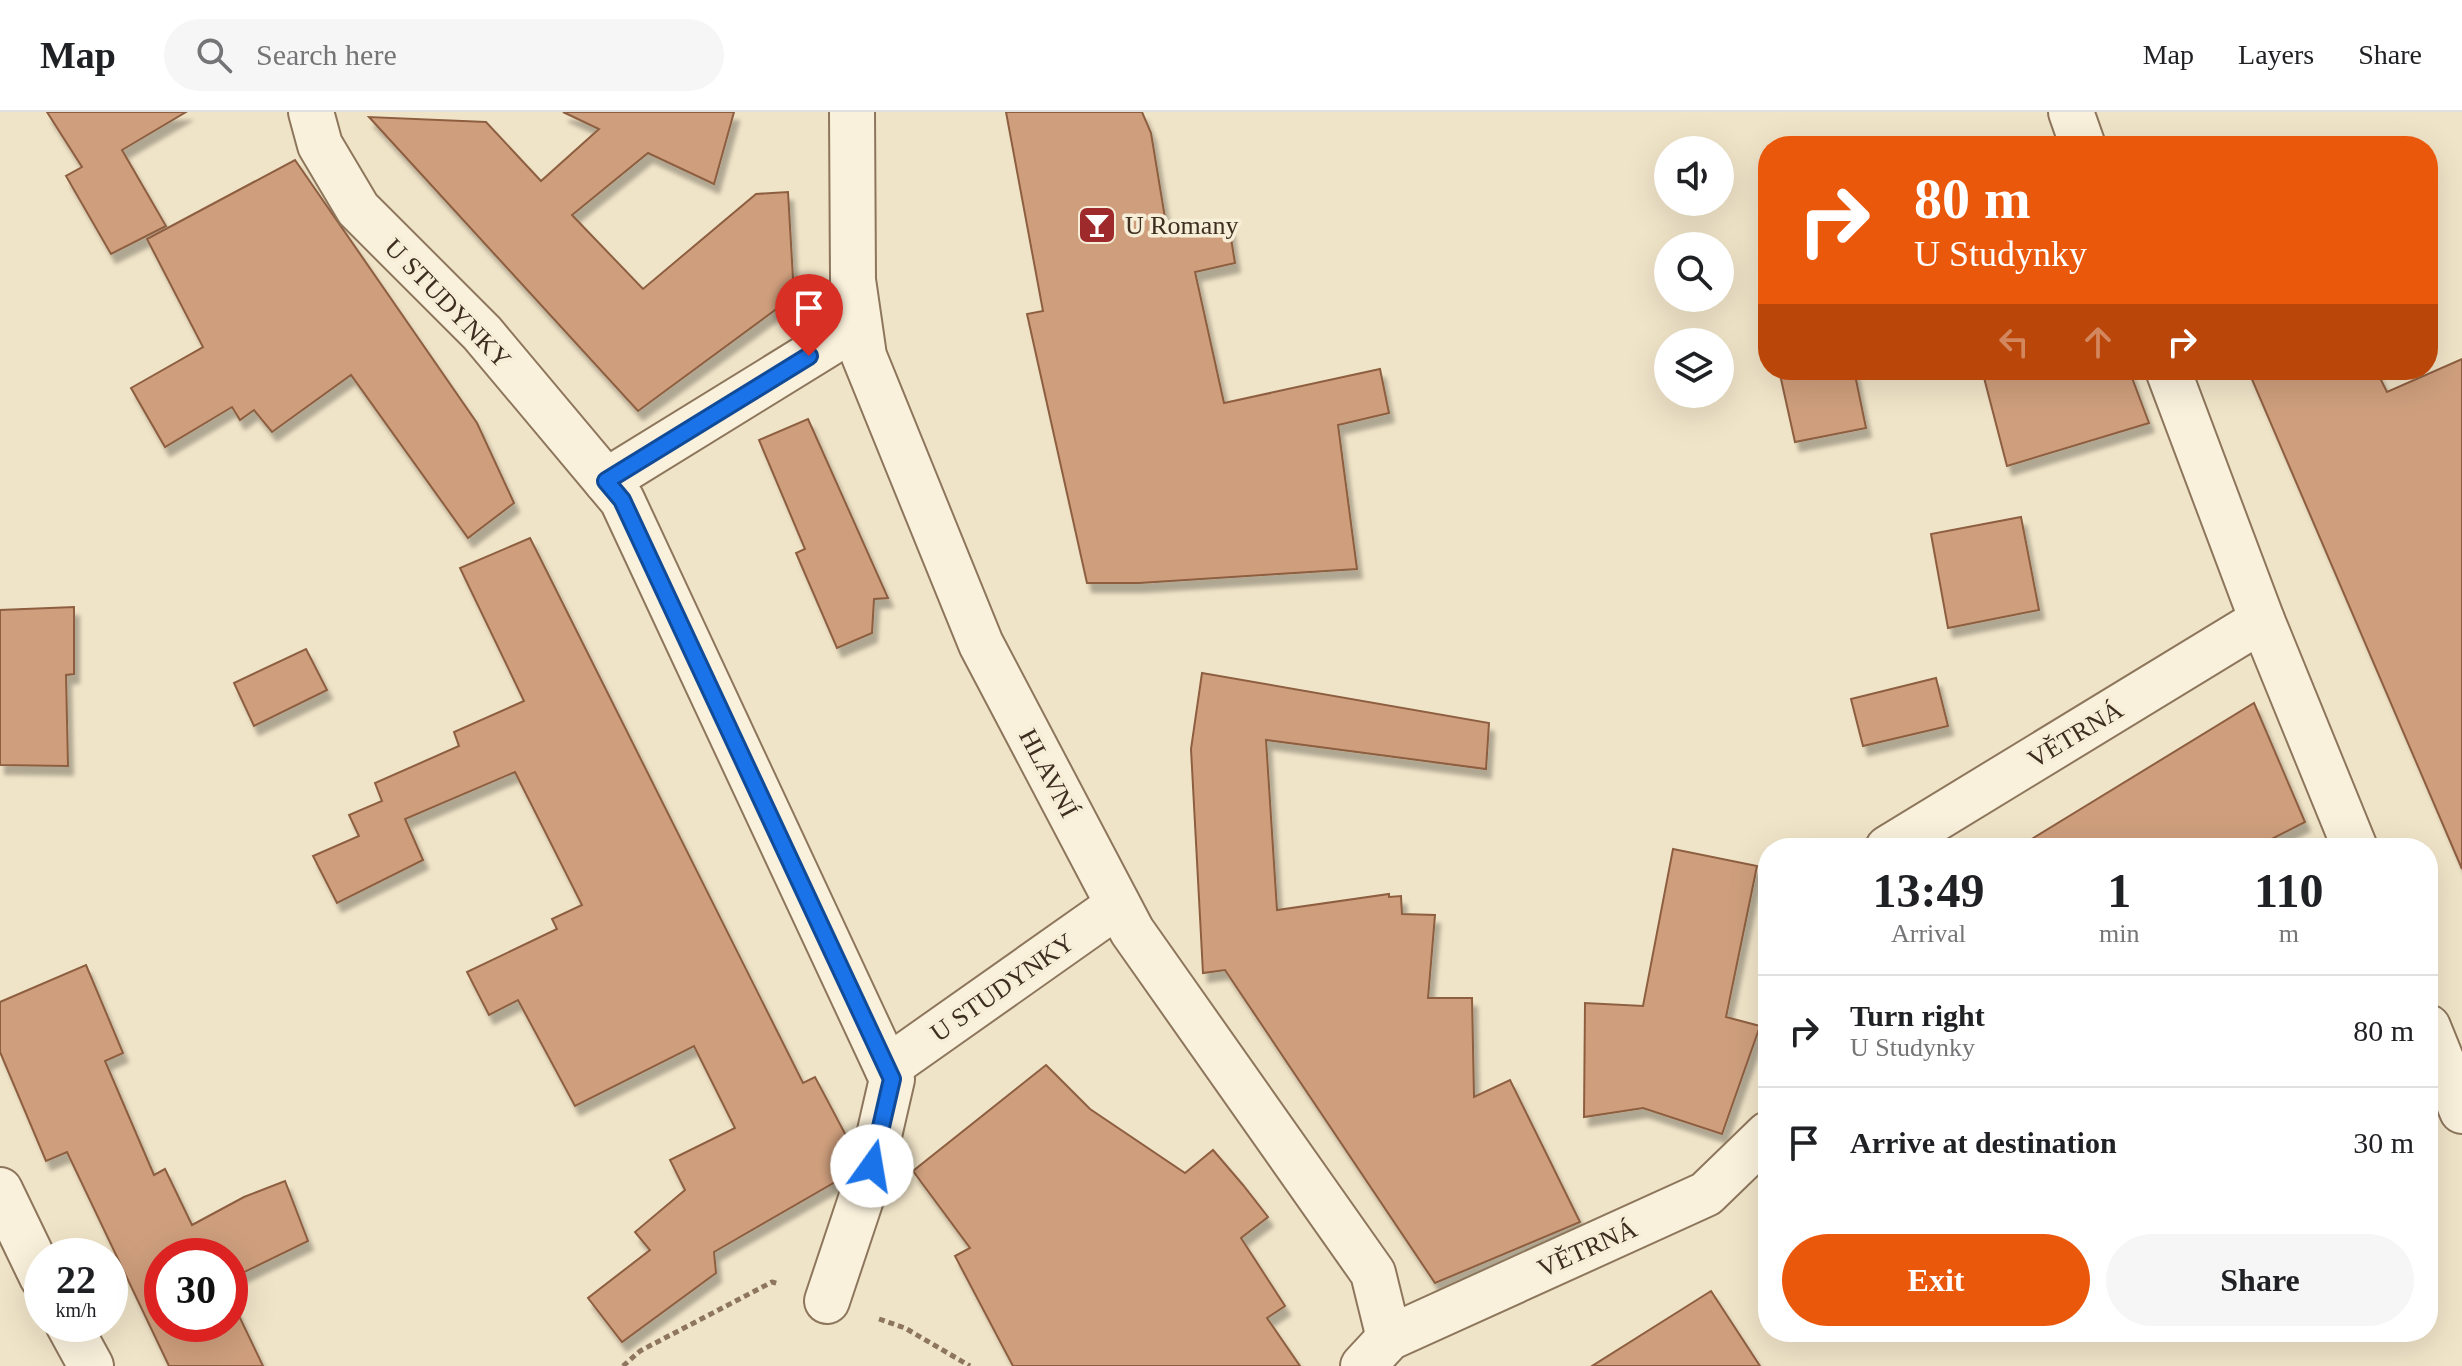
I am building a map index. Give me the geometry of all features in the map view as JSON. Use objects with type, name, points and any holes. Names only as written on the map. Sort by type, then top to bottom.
[{"type":"street","name":"U STUDYNKY","points":[[311,112],[320,145],[358,209],[482,333],[622,500],[892,1079],[872,1166],[827,1301]]},
{"type":"street","name":"HLAVNÍ","points":[[852,112],[853,280],[864,356],[981,644],[1132,931],[1373,1273],[1376,1352]]},
{"type":"street","points":[[2071,112],[2079,136]]},
{"type":"street","points":[[606,481],[859,325]]},
{"type":"street","points":[[2172,380],[2262,620],[2351,838]]},
{"type":"street","name":"VĚTRNÁ","points":[[1904,838],[2262,620]]},
{"type":"street","name":"U STUDYNKY","points":[[887,1068],[1118,905]]},
{"type":"street","points":[[2438,1052],[2462,1111]]},
{"type":"street","name":"VĚTRNÁ","points":[[1376,1352],[1706,1194],[1758,1144]]},
{"type":"street","points":[[0,1190],[24,1240]]},
{"type":"street","points":[[78,1342],[91,1366]]},
{"type":"building","points":[[47,112],[186,112],[122,150],[166,226],[111,254],[66,176],[82,167]]},
{"type":"building","points":[[563,112],[734,112],[714,184],[648,153],[572,215],[643,289],[756,194],[788,192],[794,296],[638,411],[369,117],[486,122],[541,181],[599,129]]},
{"type":"building","points":[[1006,112],[1142,112],[1151,133],[1167,230],[1228,220],[1235,263],[1195,272],[1224,403],[1380,369],[1389,413],[1338,425],[1357,569],[1139,583],[1087,583],[1027,314],[1043,311]]},
{"type":"building","points":[[295,160],[477,423],[514,503],[468,538],[351,375],[272,432],[254,410],[240,420],[232,407],[165,447],[131,388],[203,347],[147,239]]},
{"type":"building","points":[[2462,359],[2462,869],[2252,380],[2381,380],[2387,392],[2414,380],[2438,380],[2438,370]]},
{"type":"building","points":[[1781,380],[1856,380],[1866,428],[1795,442]]},
{"type":"building","points":[[1985,380],[2133,380],[2149,423],[2007,466]]},
{"type":"building","points":[[808,419],[888,598],[874,599],[872,633],[837,648],[796,553],[805,549],[759,440]]},
{"type":"building","points":[[2021,517],[2039,610],[1948,628],[1931,534]]},
{"type":"building","points":[[530,538],[803,1083],[815,1077],[851,1145],[842,1178],[714,1252],[716,1273],[622,1342],[588,1298],[650,1250],[635,1232],[685,1190],[670,1160],[735,1128],[694,1046],[575,1106],[518,1000],[489,1015],[467,972],[557,929],[552,919],[582,905],[515,772],[405,819],[423,860],[337,903],[313,856],[359,836],[349,815],[382,801],[375,783],[459,746],[454,732],[524,701],[460,568]]},
{"type":"building","points":[[74,607],[74,674],[66,675],[68,766],[0,765],[0,610]]},
{"type":"building","points":[[306,649],[327,690],[254,726],[234,683]]},
{"type":"building","points":[[1202,673],[1489,723],[1486,769],[1266,740],[1277,910],[1389,894],[1389,897],[1401,896],[1402,914],[1435,915],[1428,998],[1472,998],[1474,1097],[1510,1080],[1580,1222],[1435,1283],[1225,970],[1203,973],[1191,749]]},
{"type":"building","points":[[1936,678],[1948,726],[1863,746],[1851,699]]},
{"type":"building","points":[[2254,703],[2305,822],[2274,838],[2033,838]]},
{"type":"building","points":[[1673,849],[1757,866],[1726,1017],[1758,1025],[1758,1032],[1722,1134],[1643,1108],[1584,1117],[1585,1003],[1643,1006]]},
{"type":"building","points":[[86,965],[123,1053],[105,1061],[154,1175],[165,1169],[192,1225],[244,1197],[285,1181],[308,1241],[248,1270],[248,1238],[144,1238],[144,1314],[128,1280],[128,1238],[108,1238],[67,1152],[46,1161],[0,1052],[0,1002]]},
{"type":"building","points":[[1046,1065],[1090,1109],[1185,1173],[1213,1150],[1243,1185],[1268,1217],[1241,1238],[1285,1306],[1267,1318],[1300,1366],[1013,1366],[955,1256],[970,1248],[913,1171]]},
{"type":"building","points":[[1711,1291],[1760,1366],[1592,1366]]},
{"type":"building","points":[[248,1335],[263,1366],[169,1366],[158,1342],[248,1342]]},
{"type":"place","name":"U Romany","points":[[1097,225]]},
{"type":"route","points":[[809,356],[606,481],[622,500],[892,1079],[872,1166]]}]
